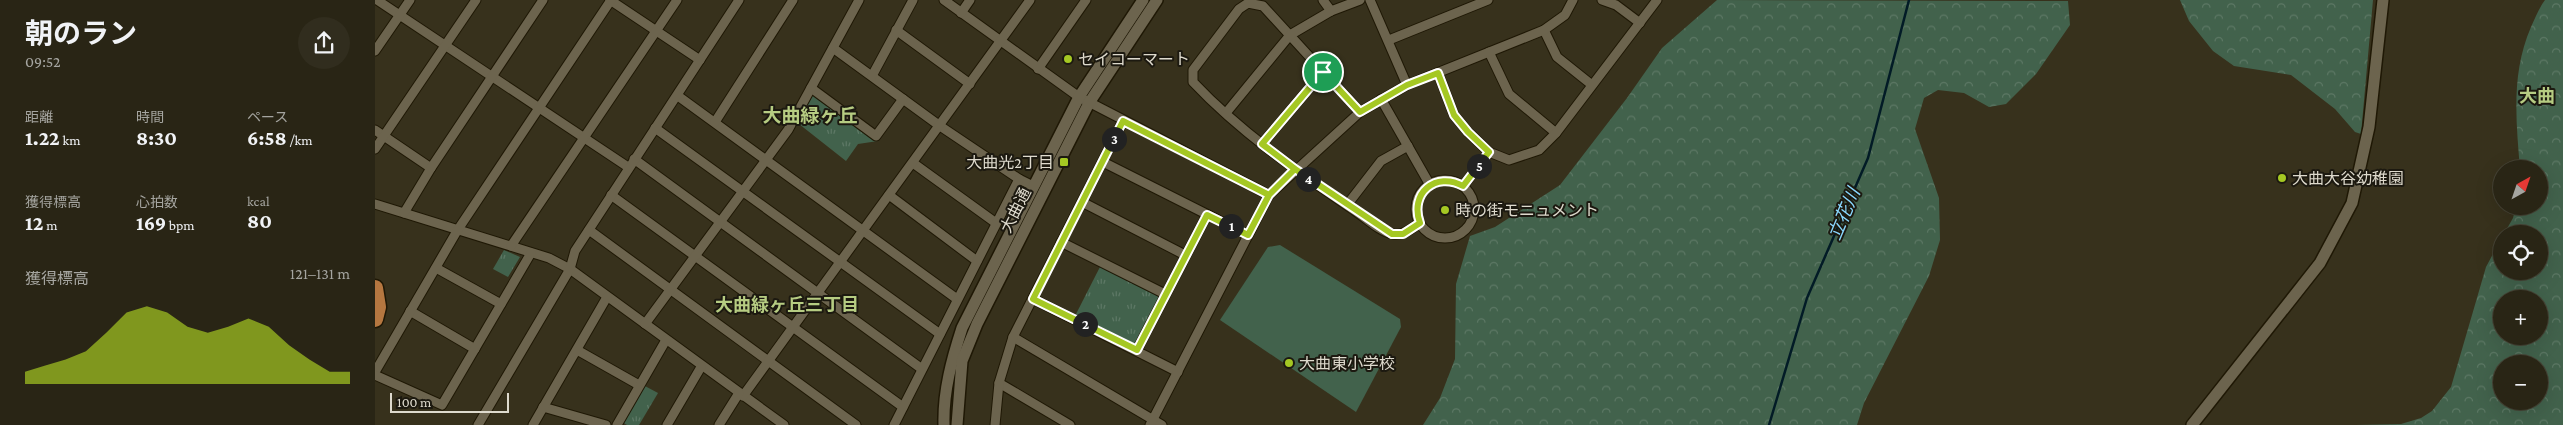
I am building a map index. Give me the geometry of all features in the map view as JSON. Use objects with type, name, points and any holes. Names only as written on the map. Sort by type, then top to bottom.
[{"type":"highway","points":[[375,288],[377,307],[375,318]]},
{"type":"street","points":[[377,0],[628,167]]},
{"type":"street","points":[[375,51],[410,0]]},
{"type":"street","points":[[375,149],[476,0]]},
{"type":"street","points":[[403,214],[431,168],[543,0]]},
{"type":"street","points":[[531,253],[442,405],[375,373],[457,231],[611,0],[700,60]]},
{"type":"street","points":[[511,246],[677,0]]},
{"type":"street","points":[[478,425],[570,269],[575,251],[628,167],[678,96],[739,0]]},
{"type":"street","points":[[715,122],[793,0]]},
{"type":"street","points":[[645,324],[791,126],[859,0]]},
{"type":"street","points":[[872,76],[913,0]]},
{"type":"street","points":[[944,0],[1084,100],[1269,195]]},
{"type":"street","points":[[961,13],[970,0]]},
{"type":"street","points":[[719,425],[841,262],[1030,0]]},
{"type":"street","points":[[1039,69],[1086,0]]},
{"type":"street","name":"大曲通","points":[[944,425],[944,404],[951,361],[962,328],[1033,186],[1143,0]]},
{"type":"street","name":"大曲通","points":[[957,425],[962,361],[977,324],[1084,100],[1157,0]]},
{"type":"street","points":[[1323,0],[1331,11]]},
{"type":"street","points":[[1227,113],[1290,35],[1331,11],[1360,0]]},
{"type":"street","points":[[1370,0],[1407,85]]},
{"type":"street","points":[[1389,40],[1488,0]]},
{"type":"street","points":[[1013,337],[1155,423],[1178,372],[1269,195],[1295,169],[1360,112],[1407,85],[1545,30],[1565,15],[1573,0]]},
{"type":"street","points":[[1602,0],[1616,2],[1640,23]]},
{"type":"street","points":[[1438,73],[1454,115],[1468,132],[1489,152],[1509,160],[1539,150],[1556,133],[1657,0]]},
{"type":"street","points":[[2192,425],[2320,264],[2352,203],[2369,126],[2383,0]]},
{"type":"street","points":[[1360,112],[1263,6],[1248,3],[1239,9],[1193,70],[1193,82],[1262,144],[1347,205],[1392,234],[1403,234],[1420,223]]},
{"type":"street","points":[[896,30],[970,84]]},
{"type":"street","points":[[1545,30],[1557,57],[1593,85]]},
{"type":"street","points":[[833,48],[940,126],[1033,186]]},
{"type":"street","points":[[1489,52],[1509,94],[1556,133]]},
{"type":"street","points":[[1262,144],[1323,72]]},
{"type":"street","points":[[811,88],[876,136],[903,99]]},
{"type":"street","points":[[678,96],[957,299]]},
{"type":"street","points":[[1381,99],[1430,185]]},
{"type":"street","points":[[995,425],[999,383],[1013,337],[1123,121]]},
{"type":"street","points":[[655,128],[744,190],[940,334]]},
{"type":"street","points":[[375,130],[431,168]]},
{"type":"street","points":[[1347,205],[1381,161],[1408,146]]},
{"type":"street","points":[[1463,186],[1489,152]]},
{"type":"street","points":[[634,158],[922,369]]},
{"type":"street","points":[[1103,162],[1248,235]]},
{"type":"street","points":[[913,163],[996,223]]},
{"type":"street","points":[[894,425],[1019,178]]},
{"type":"street","points":[[1447,180],[1463,186],[1470,193],[1474,211],[1472,220],[1460,234],[1452,237],[1433,236],[1420,223],[1417,215],[1419,198],[1430,185],[1447,180]]},
{"type":"street","points":[[611,195],[903,407]]},
{"type":"street","points":[[889,195],[977,261]]},
{"type":"street","points":[[1082,202],[1185,255]]},
{"type":"street","points":[[375,204],[457,231],[511,246],[570,269],[701,367],[741,394],[772,421],[784,425]]},
{"type":"street","points":[[1137,350],[1207,215]]},
{"type":"street","points":[[589,230],[856,425]]},
{"type":"street","points":[[1061,242],[1165,294]]},
{"type":"street","points":[[436,268],[501,304]]},
{"type":"street","points":[[533,425],[607,297]]},
{"type":"street","points":[[1033,299],[1178,372]]},
{"type":"street","points":[[410,311],[475,349]]},
{"type":"street","points":[[617,425],[666,340]]},
{"type":"street","points":[[577,350],[639,385]]},
{"type":"street","points":[[667,425],[701,367]]},
{"type":"street","points":[[999,383],[1070,425]]},
{"type":"street","points":[[543,407],[606,425]]},
{"type":"green space","points":[[1717,0],[2068,1],[2070,25],[2036,74],[2006,104],[1989,107],[1964,93],[1938,90],[1924,98],[1915,129],[1939,198],[1940,240],[1929,276],[1864,403],[1857,425],[1423,425],[1440,398],[1455,359],[1456,284],[1470,236],[1495,227],[1560,185],[1627,98],[1662,48]]},
{"type":"green space","points":[[2180,0],[2373,0],[2361,134],[2355,132],[2335,109],[2291,75],[2234,66],[2213,51],[2189,21]]},
{"type":"green space","points":[[2545,0],[2563,0],[2563,425],[2356,425],[2401,424],[2421,418],[2432,411],[2451,387],[2486,267],[2493,254],[2493,280],[2548,280],[2548,225],[2509,225],[2514,215],[2548,215],[2548,160],[2519,160],[2516,115],[2520,62],[2539,10]]},
{"type":"green space","points":[[811,88],[878,141],[858,144],[846,161],[794,120]]},
{"type":"green space","points":[[1280,245],[1400,319],[1401,327],[1356,412],[1220,320],[1268,247]]},
{"type":"green space","points":[[504,250],[520,257],[508,277],[493,269]]},
{"type":"green space","points":[[1102,263],[1165,294],[1137,350],[1074,318]]},
{"type":"green space","points":[[643,385],[658,393],[639,425],[627,425],[622,422]]},
{"type":"waterway","name":"立花川","points":[[1769,425],[1807,298],[1868,158],[1909,0]]},
{"type":"place","name":"セイコーマート","points":[[1068,59]]},
{"type":"place","name":"大曲光2丁目","points":[[1064,162]]},
{"type":"place","name":"大曲大谷幼稚園","points":[[2282,178]]},
{"type":"place","name":"時の街モニュメント","points":[[1445,210]]},
{"type":"place","name":"大曲東小学校","points":[[1289,363]]},
{"type":"district","name":"大曲","points":[[2537,96]]},
{"type":"district","name":"大曲緑ヶ丘","points":[[810,115]]},
{"type":"district","name":"大曲緑ヶ丘三丁目","points":[[787,305]]},
{"type":"route","points":[[1323,72],[1262,144],[1295,169],[1269,195],[1248,235],[1207,215],[1137,350],[1033,299],[1123,121],[1269,195],[1295,169],[1392,234],[1403,234],[1420,223],[1417,215],[1417,206],[1423,190],[1438,181],[1447,180],[1463,186],[1489,152],[1468,132],[1454,115],[1438,73],[1407,85],[1360,112],[1323,72]]}]
